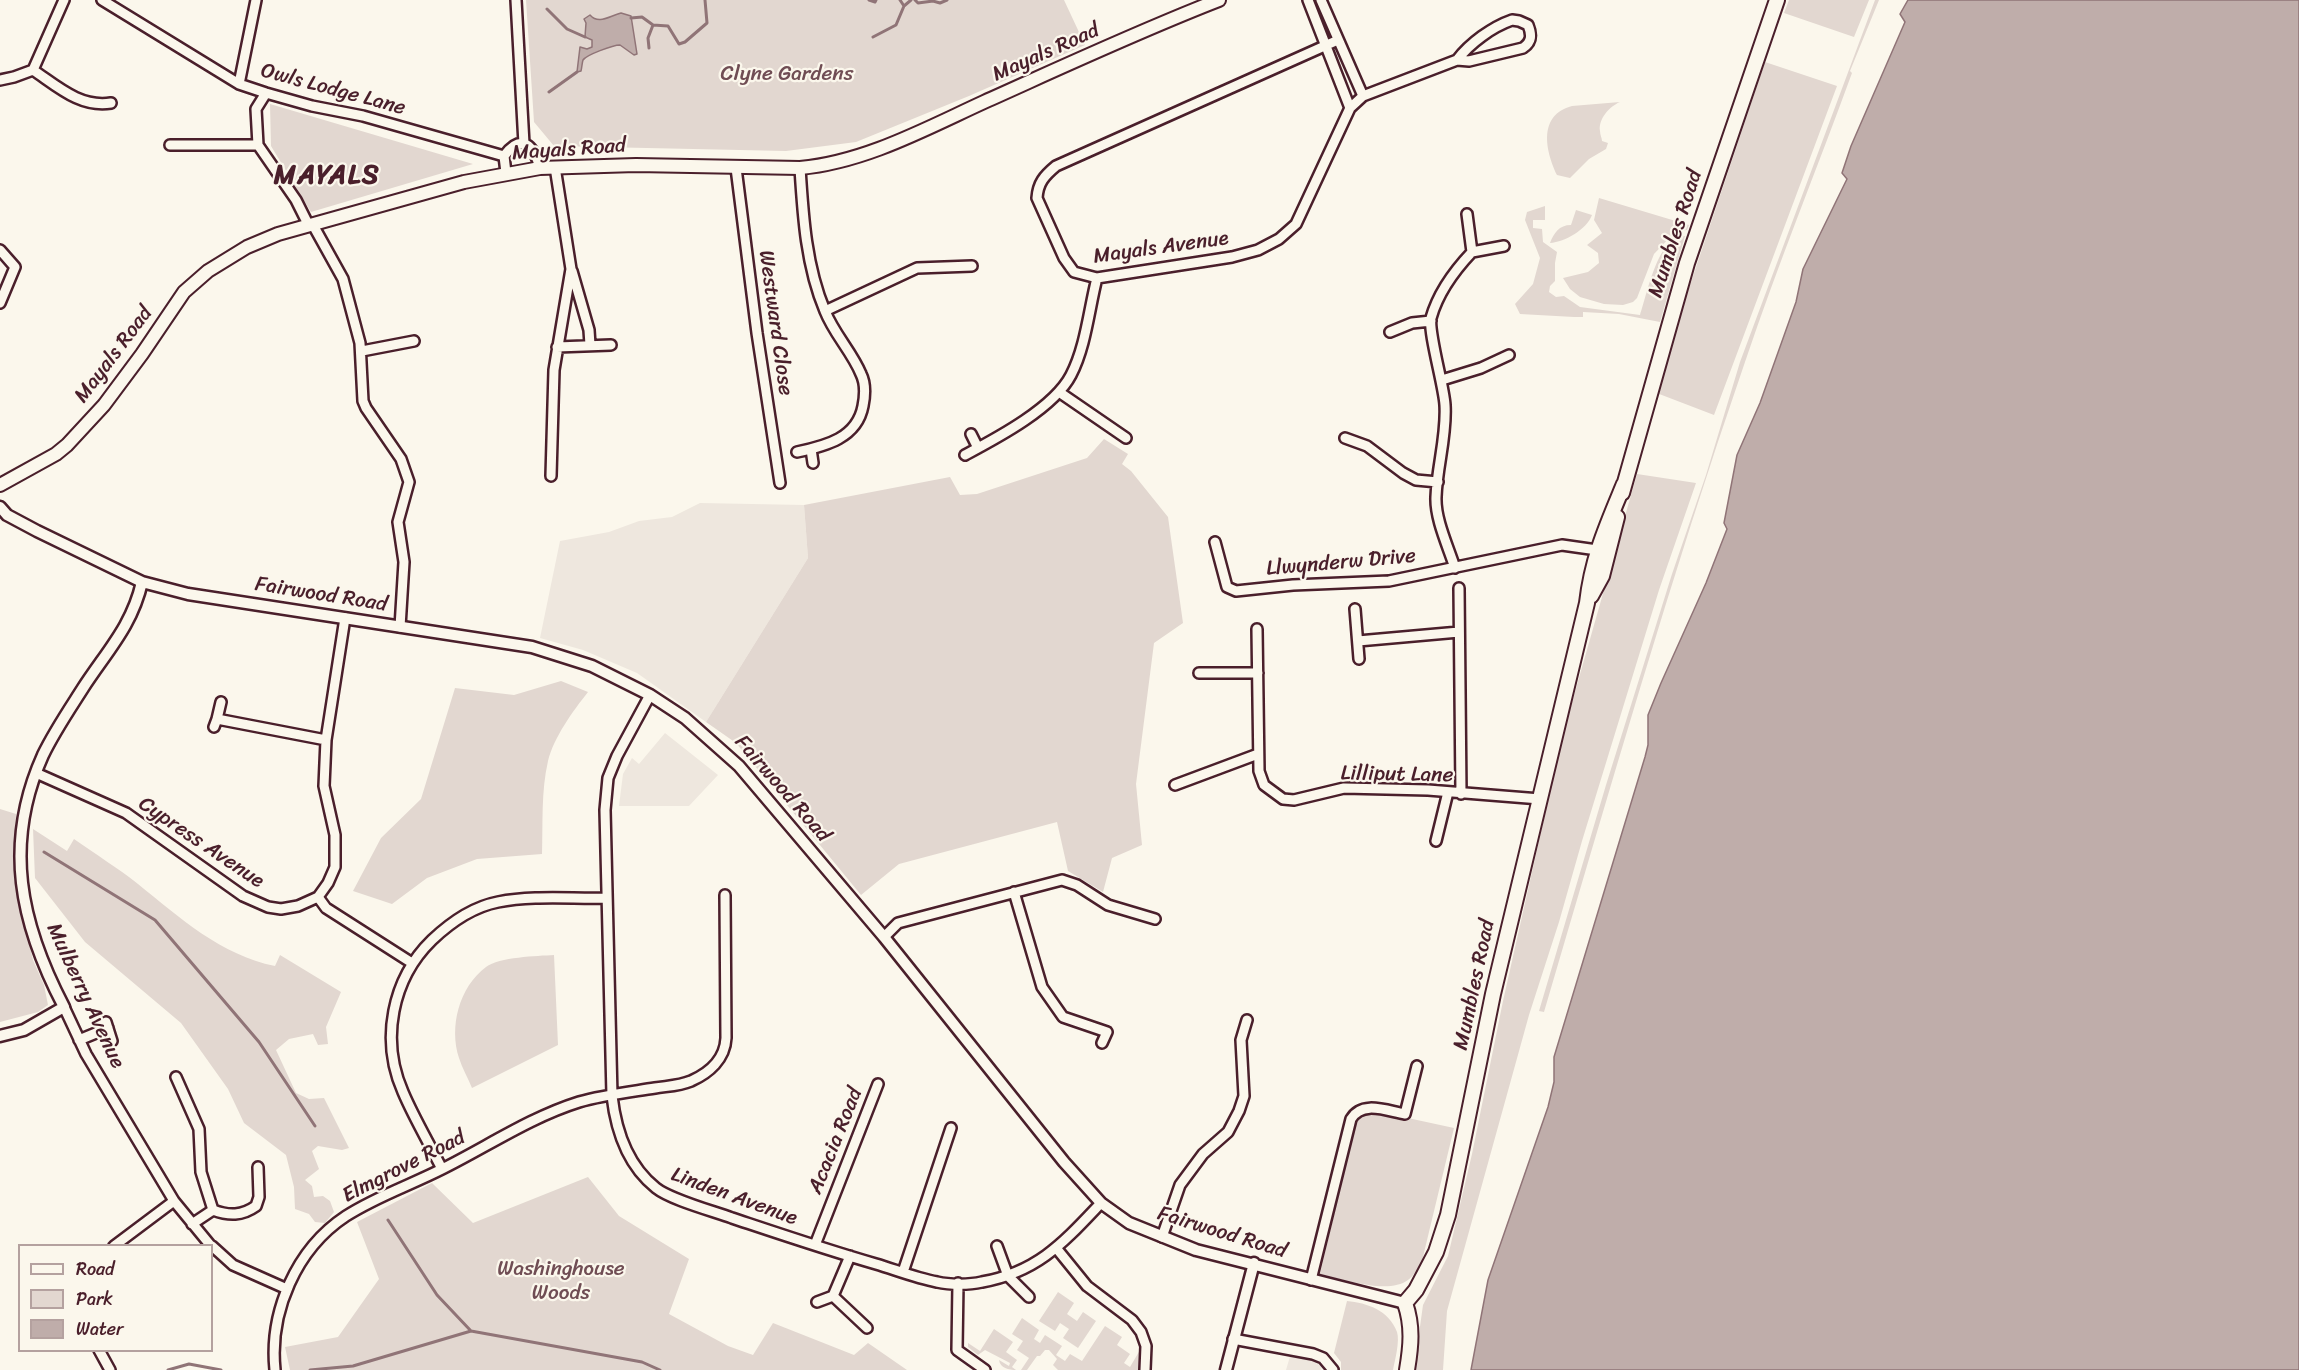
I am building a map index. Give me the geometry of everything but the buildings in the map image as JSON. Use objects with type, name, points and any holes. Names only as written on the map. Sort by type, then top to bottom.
[{"type":"main road","name":"Mayals Road","points":[[0,485],[67,446],[117,388],[184,292],[208,271],[247,247],[278,234],[464,182],[540,168],[636,165],[736,168],[825,166],[900,140],[1149,27],[1219,0]]},
{"type":"main road","name":"Mumbles Road","points":[[1405,1303],[1416,1290],[1436,1251],[1448,1215],[1493,994],[1587,603],[1591,573],[1604,551],[1687,263],[1777,0]]},
{"type":"main road","points":[[1405,1303],[1411,1321],[1411,1346],[1407,1370]]},
{"type":"street","points":[[0,80],[33,70],[64,0]]},
{"type":"street","name":"Owls Lodge Lane","points":[[102,0],[239,84],[312,106],[363,116],[504,156]]},
{"type":"street","points":[[239,84],[256,0]]},
{"type":"street","points":[[516,0],[524,144]]},
{"type":"street","points":[[1308,0],[1350,108],[1363,96],[1457,60],[1469,61],[1523,48],[1527,45],[1531,32],[1528,25],[1512,20],[1503,23],[1465,50],[1457,60]]},
{"type":"street","points":[[1321,0],[1363,96]]},
{"type":"street","name":"Mayals Avenue","points":[[1338,40],[1056,166],[1044,176],[1037,198],[1068,265],[1074,272],[1097,278],[1232,257],[1258,250],[1279,239],[1296,224],[1350,108]]},
{"type":"street","points":[[33,70],[77,100],[96,105],[111,103]]},
{"type":"street","points":[[266,93],[256,109],[258,145],[336,263],[343,279],[362,351],[363,401],[401,459],[409,482],[398,522],[404,562],[400,627]]},
{"type":"street","points":[[506,173],[504,156],[511,146],[524,144],[531,146],[536,153],[540,168]]},
{"type":"street","points":[[170,145],[258,145]]},
{"type":"street","points":[[555,167],[571,269],[589,330],[590,345]]},
{"type":"street","name":"Westward Close","points":[[736,168],[757,333],[780,483]]},
{"type":"street","points":[[797,452],[837,440],[855,428],[862,411],[865,394],[862,375],[825,311],[807,249],[800,168]]},
{"type":"street","points":[[1467,214],[1472,252]]},
{"type":"street","points":[[1455,568],[1437,510],[1436,498],[1446,427],[1442,380],[1431,321],[1445,285],[1456,268],[1472,252],[1504,246]]},
{"type":"street","points":[[0,250],[15,267],[0,303]]},
{"type":"street","points":[[825,311],[917,268],[972,266]]},
{"type":"street","points":[[551,476],[551,414],[557,347],[571,269]]},
{"type":"street","points":[[965,455],[1029,417],[1059,392],[1070,377],[1079,356],[1097,278]]},
{"type":"street","points":[[1390,332],[1412,323],[1431,321]]},
{"type":"street","points":[[362,351],[414,341]]},
{"type":"street","points":[[557,347],[611,345]]},
{"type":"street","points":[[1442,380],[1481,368],[1509,355]]},
{"type":"street","points":[[1059,392],[1126,438]]},
{"type":"street","points":[[971,434],[978,448]]},
{"type":"street","points":[[1345,438],[1367,446],[1416,480],[1438,482]]},
{"type":"street","points":[[811,449],[813,463]]},
{"type":"street","name":"Fairwood Road","points":[[0,507],[37,531],[142,582],[188,594],[532,647],[592,666],[650,695],[685,718],[739,766],[884,937],[1064,1162],[1101,1203],[1129,1223],[1196,1250],[1405,1303]]},
{"type":"street","name":"Llwynderw Drive","points":[[1215,542],[1227,586],[1236,591],[1293,585],[1389,581],[1562,545],[1604,551]]},
{"type":"street","name":"Mulberry Avenue","points":[[142,582],[135,609],[128,624],[84,687],[53,737],[36,773],[22,823],[21,882],[27,917],[60,1000],[79,1040],[174,1201],[210,1244]]},
{"type":"street","points":[[1459,588],[1461,794]]},
{"type":"street","points":[[1355,609],[1359,659]]},
{"type":"street","points":[[345,618],[326,740],[324,786],[335,835],[336,853],[328,883],[318,897],[326,908],[412,963]]},
{"type":"street","name":"Lilliput Lane","points":[[1257,629],[1260,771],[1264,785],[1283,799],[1294,800],[1344,788],[1448,792],[1540,800]]},
{"type":"street","points":[[1358,641],[1459,632]]},
{"type":"street","points":[[1199,673],[1258,673]]},
{"type":"street","name":"Linden Avenue","points":[[650,695],[617,756],[608,778],[605,810],[612,1096],[615,1122],[622,1142],[633,1162],[657,1189],[693,1205],[814,1245],[938,1282],[980,1283],[1008,1276],[1031,1266],[1057,1249],[1101,1203]]},
{"type":"street","points":[[221,702],[215,723],[326,740]]},
{"type":"street","points":[[1175,785],[1258,754]]},
{"type":"street","name":"Cypress Avenue","points":[[36,773],[126,813],[243,896],[268,907],[281,909],[298,906],[318,897]]},
{"type":"street","points":[[1436,842],[1448,792]]},
{"type":"street","points":[[884,937],[898,923],[1062,880],[1077,885],[1108,905],[1155,919]]},
{"type":"street","points":[[1014,892],[1042,987],[1063,1017],[1107,1032],[1102,1043]]},
{"type":"street","name":"Elmgrove Road","points":[[275,1370],[274,1337],[279,1310],[287,1289],[317,1241],[344,1218],[374,1200],[442,1169],[533,1121],[580,1102],[690,1081],[712,1067],[723,1054],[726,1038],[725,895]]},
{"type":"street","points":[[442,1169],[402,1090],[392,1051],[391,1027],[395,1000],[412,963],[448,924],[478,907],[520,899],[607,898]]},
{"type":"street","points":[[0,1036],[24,1030],[60,1000]]},
{"type":"street","points":[[1162,1237],[1180,1185],[1203,1154],[1228,1132],[1239,1111],[1244,1096],[1241,1040],[1247,1020]]},
{"type":"street","points":[[79,1040],[107,1025],[112,1041]]},
{"type":"street","points":[[1311,1280],[1354,1114],[1366,1108],[1374,1108],[1409,1115],[1417,1066]]},
{"type":"street","points":[[176,1077],[199,1129],[201,1172],[213,1210]]},
{"type":"street","name":"Acacia Road","points":[[814,1245],[878,1084]]},
{"type":"street","points":[[903,1272],[951,1128]]},
{"type":"street","points":[[213,1210],[225,1214],[241,1214],[256,1206],[259,1197],[258,1167]]},
{"type":"street","points":[[115,1244],[174,1201]]},
{"type":"street","points":[[192,1224],[213,1210]]},
{"type":"street","points":[[997,1246],[1008,1276],[1029,1297]]},
{"type":"street","name":"Mulberry Avenue","points":[[213,1247],[233,1264],[287,1289]]},
{"type":"street","points":[[1057,1249],[1088,1286],[1132,1320],[1141,1332],[1146,1346],[1145,1370]]},
{"type":"street","points":[[817,1302],[833,1296],[850,1256]]},
{"type":"street","points":[[1226,1370],[1254,1263]]},
{"type":"street","points":[[958,1283],[957,1350],[986,1370]]},
{"type":"street","points":[[833,1296],[867,1328]]},
{"type":"street","points":[[1233,1339],[1290,1348],[1323,1358],[1333,1370]]},
{"type":"street","points":[[100,1352],[110,1370]]},
{"type":"shaded area","points":[[700,503],[804,505],[808,558],[706,722],[637,673],[583,650],[540,638],[560,541],[609,532],[639,521],[672,517]]},
{"type":"shaded area","points":[[665,733],[718,775],[689,806],[619,806],[623,774],[632,758],[639,764]]},
{"type":"shaded area","points":[[1291,1353],[1323,1361],[1321,1370],[1286,1370]]},
{"type":"green space","name":"Clyne Gardens","points":[[526,0],[1064,0],[1085,45],[856,142],[786,151],[554,146],[534,122]]},
{"type":"green space","points":[[1789,0],[1869,0],[1854,37],[1784,13]]},
{"type":"green space","points":[[1875,0],[1879,0],[1850,71],[1852,73],[1758,325],[1691,523],[1544,1012],[1539,1011],[1606,785],[1740,362]]},
{"type":"green space","points":[[1765,62],[1837,86],[1714,415],[1654,392]]},
{"type":"green space","points":[[1620,102],[1609,110],[1601,122],[1602,141],[1608,143],[1606,149],[1589,159],[1570,178],[1557,175],[1550,155],[1547,134],[1554,117],[1572,106]]},
{"type":"green space","points":[[270,104],[473,164],[311,212],[271,146]]},
{"type":"green space","points":[[1599,198],[1689,225],[1687,230],[1675,232],[1654,254],[1637,298],[1623,305],[1604,304],[1580,297],[1570,289],[1563,278],[1588,272],[1599,263],[1598,253],[1587,245],[1602,233],[1594,220]]},
{"type":"green space","points":[[1545,206],[1545,220],[1533,220],[1533,228],[1542,229],[1543,242],[1557,252],[1555,281],[1550,286],[1549,292],[1556,297],[1564,296],[1580,307],[1640,315],[1661,255],[1676,238],[1685,236],[1660,322],[1619,314],[1583,312],[1583,317],[1574,317],[1520,314],[1515,304],[1533,284],[1540,258],[1525,220],[1527,212]]},
{"type":"green space","points":[[1576,210],[1592,215],[1575,234],[1550,243],[1558,230],[1563,226],[1571,225]]},
{"type":"green space","points":[[1104,439],[1128,454],[1122,464],[1131,471],[1168,517],[1183,623],[1154,643],[1136,784],[1142,845],[1112,858],[1103,892],[1068,871],[1057,822],[899,864],[861,895],[736,743],[706,722],[808,558],[804,505],[950,477],[960,495],[977,494],[1087,458]]},
{"type":"green space","points":[[1637,474],[1696,483],[1659,590],[1529,1015],[1447,1311],[1443,1370],[1414,1370],[1423,1305],[1448,1256],[1472,1154],[1503,1001],[1563,734]]},
{"type":"green space","points":[[561,681],[588,692],[559,734],[548,761],[543,796],[542,854],[477,859],[427,878],[392,904],[353,891],[381,838],[421,799],[455,688],[514,695]]},
{"type":"green space","points":[[0,809],[16,814],[14,878],[33,960],[44,985],[48,1005],[38,1012],[0,1022]]},
{"type":"green space","points":[[33,829],[67,851],[74,839],[130,878],[202,934],[219,944],[255,961],[275,966],[280,955],[341,992],[326,1027],[328,1044],[318,1045],[313,1034],[289,1039],[276,1050],[296,1093],[309,1099],[324,1098],[349,1148],[342,1150],[318,1146],[312,1151],[319,1169],[305,1180],[312,1186],[314,1197],[323,1196],[330,1201],[334,1212],[325,1223],[315,1222],[309,1214],[295,1209],[294,1187],[286,1155],[244,1123],[228,1089],[181,1023],[85,942],[35,878]]},
{"type":"green space","points":[[554,955],[558,1045],[472,1088],[459,1058],[455,1034],[459,1008],[469,985],[486,967],[500,961]]},
{"type":"green space","points":[[1371,1110],[1454,1128],[1422,1261],[1408,1280],[1389,1286],[1365,1284],[1320,1274],[1356,1121]]},
{"type":"green space","name":"Washinghouse Woods","points":[[588,1177],[619,1216],[689,1259],[669,1314],[728,1346],[753,1355],[773,1323],[854,1355],[868,1343],[907,1370],[290,1370],[285,1347],[338,1337],[379,1279],[357,1222],[432,1183],[473,1223]]},
{"type":"green space","points":[[1058,1292],[1074,1303],[1067,1314],[1077,1321],[1083,1312],[1096,1321],[1078,1348],[1063,1338],[1069,1329],[1060,1323],[1055,1331],[1039,1321]]},
{"type":"green space","points":[[1347,1301],[1376,1309],[1389,1318],[1393,1324],[1398,1340],[1393,1370],[1341,1370],[1341,1362],[1334,1353]]},
{"type":"green space","points":[[1022,1318],[1039,1330],[1034,1339],[1040,1343],[1045,1335],[1062,1346],[1056,1355],[1065,1361],[1070,1354],[1082,1361],[1105,1326],[1122,1337],[1117,1345],[1130,1354],[1124,1363],[1130,1367],[1143,1345],[1143,1370],[1058,1370],[1053,1365],[1057,1359],[1049,1350],[1045,1350],[1037,1356],[1027,1370],[1021,1370],[1029,1358],[1017,1350],[1023,1341],[1012,1334]]},
{"type":"green space","points":[[994,1329],[1013,1342],[1006,1352],[1017,1360],[1012,1367],[1016,1370],[1003,1367],[999,1360],[1009,1366],[1010,1363],[985,1350],[978,1355],[968,1347],[968,1343],[980,1351]]},
{"type":"water","points":[[1908,0],[2299,0],[2299,1370],[1471,1370],[1488,1280],[1548,1107],[1554,1082],[1554,1057],[1645,757],[1648,745],[1648,715],[1727,529],[1724,523],[1737,455],[1760,403],[1796,302],[1803,269],[1847,179],[1842,173],[1851,146],[1905,22],[1900,14]]},
{"type":"water","points":[[621,13],[631,16],[637,54],[634,55],[620,45],[612,47],[585,58],[581,71],[577,72],[580,47],[587,49],[592,47],[592,40],[585,37],[584,19],[590,15],[601,20]]},
{"type":"waterway","points":[[653,25],[668,26],[679,44],[685,42],[707,23],[705,0]]},
{"type":"waterway","points":[[869,0],[875,2],[876,0]]},
{"type":"waterway","points":[[873,37],[896,25],[904,6],[900,0]]},
{"type":"waterway","points":[[904,6],[911,0]]},
{"type":"waterway","points":[[915,0],[918,3],[933,1],[940,3],[947,0]]},
{"type":"waterway","points":[[547,9],[567,29],[585,37]]},
{"type":"waterway","points":[[631,18],[642,17],[653,25],[648,38],[649,48]]},
{"type":"waterway","points":[[549,92],[577,72]]},
{"type":"waterway","points":[[44,852],[155,920],[259,1042],[315,1126]]},
{"type":"waterway","points":[[388,1220],[437,1295],[471,1331]]},
{"type":"waterway","points":[[310,1370],[353,1366],[471,1331],[642,1362],[660,1370]]},
{"type":"waterway","points":[[168,1370],[189,1364],[221,1370]]},
{"type":"district","name":"MAYALS","points":[[327,176]]}]
